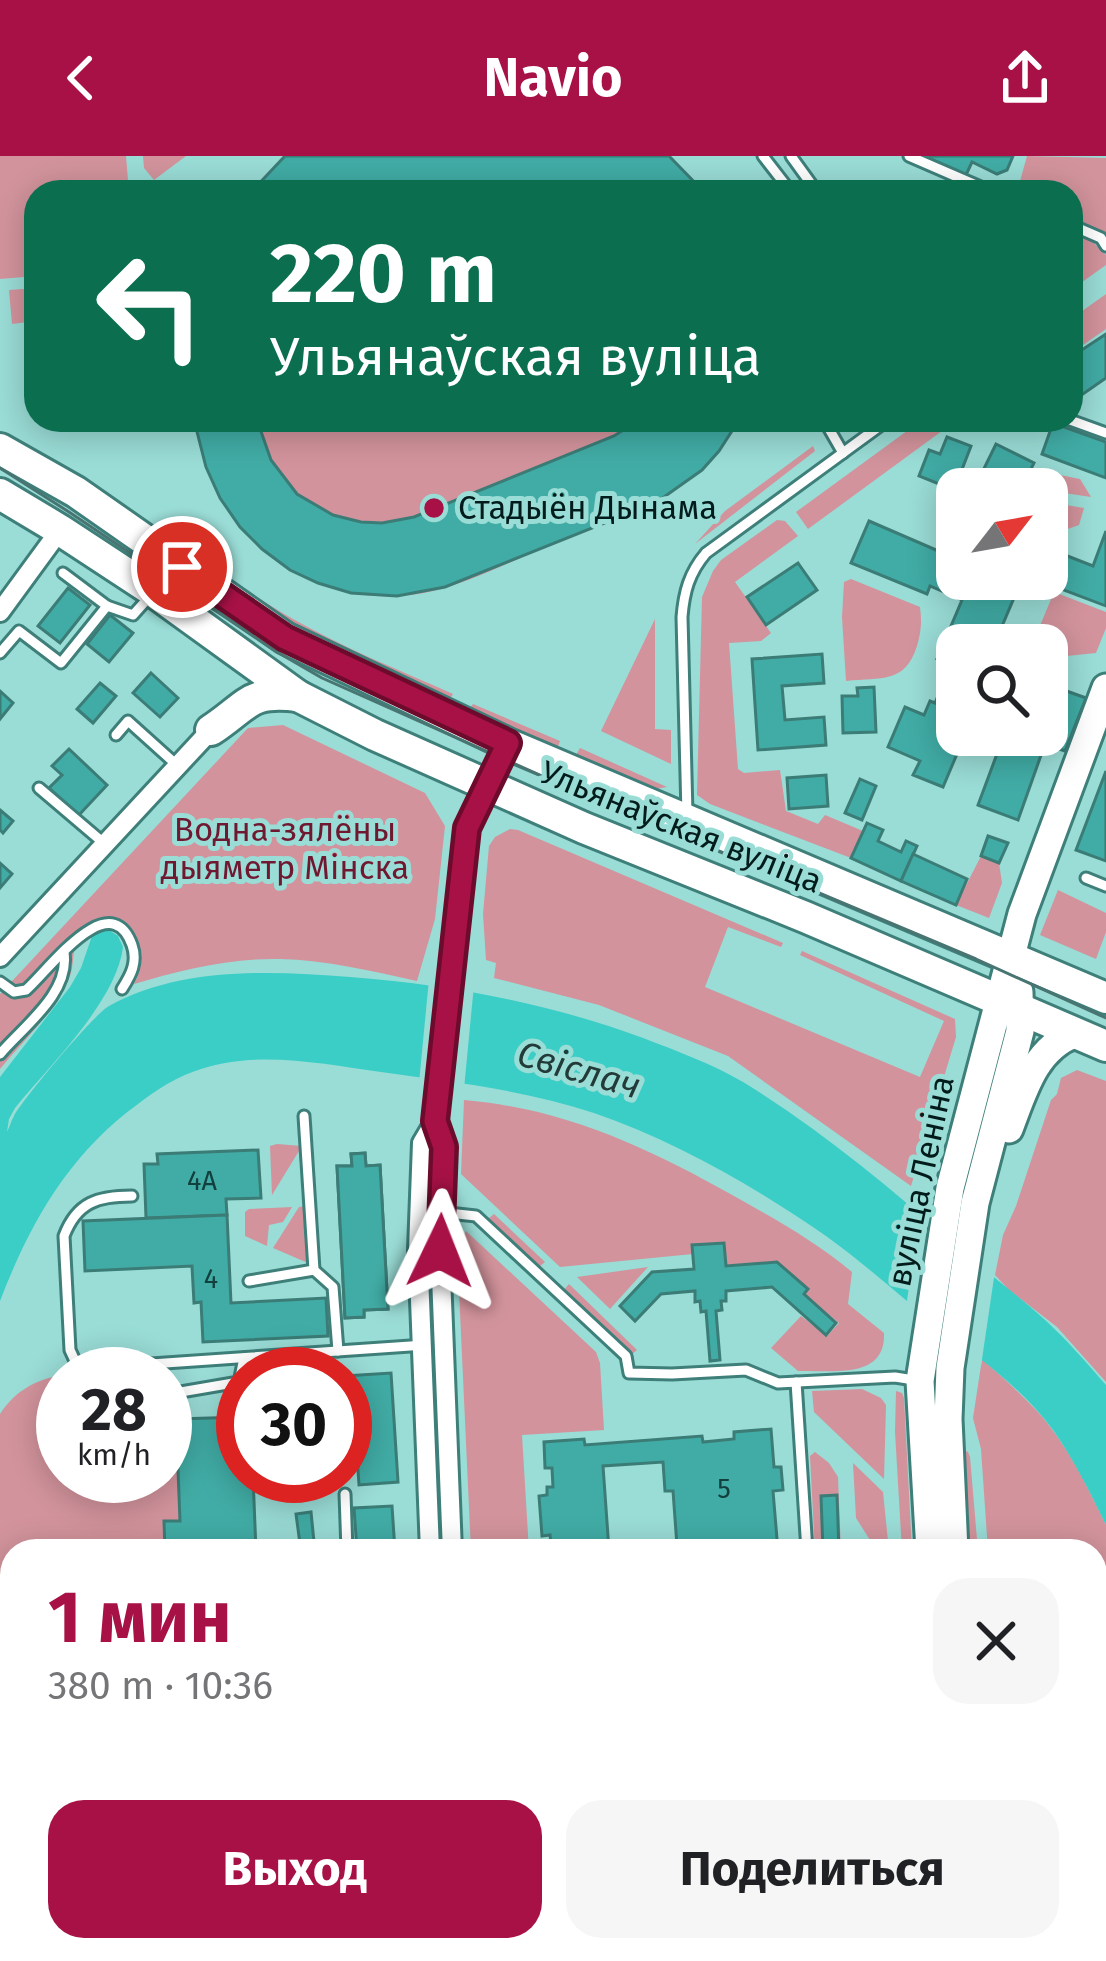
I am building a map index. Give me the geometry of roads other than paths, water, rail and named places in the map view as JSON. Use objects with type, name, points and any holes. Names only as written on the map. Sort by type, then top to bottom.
[{"type":"main road","name":"Ульянаўская вуліца","points":[[0,449],[76,492],[285,638],[508,743],[1106,998]]},
{"type":"main road","points":[[60,530],[76,492]]},
{"type":"main road","name":"Ульянаўская вуліца","points":[[3,501],[60,530],[153,591],[298,695],[375,735],[584,828],[1106,1046]]},
{"type":"main road","points":[[211,730],[239,687],[233,648]]},
{"type":"main road","points":[[1011,959],[1022,914],[1106,688]]},
{"type":"main road","points":[[211,730],[260,695],[298,695]]},
{"type":"main road","points":[[487,786],[508,743]]},
{"type":"main road","points":[[584,828],[600,782]]},
{"type":"main road","name":"вуліца Леніна","points":[[954,1539],[948,1418],[966,1202],[988,1047],[1010,1004],[1011,959]]},
{"type":"main road","points":[[966,1202],[1000,1154],[1035,1066],[1053,1046],[1074,1034]]},
{"type":"main road","name":"вуліца Леніна","points":[[929,1539],[920,1381],[923,1346],[966,1202]]},
{"type":"main road","name":"вуліца Леніна","points":[[920,1381],[938,1388],[941,1505],[953,1539]]},
{"type":"street","points":[[0,613],[60,530]]},
{"type":"street","points":[[0,958],[211,730]]},
{"type":"street","points":[[429,1539],[418,1250],[422,1143],[435,1121],[467,828],[487,786]]},
{"type":"street","points":[[435,1121],[444,1147],[443,1343],[451,1539]]},
{"type":"lane","points":[[909,156],[964,180]]},
{"type":"lane","points":[[831,432],[843,453]]},
{"type":"lane","points":[[687,818],[682,617],[693,569],[706,553],[872,432]]},
{"type":"lane","points":[[63,573],[106,606],[133,615],[153,591]]},
{"type":"lane","points":[[0,653],[19,631],[61,663],[106,606]]},
{"type":"lane","points":[[116,735],[128,721],[178,766]]},
{"type":"lane","points":[[39,788],[106,845]]},
{"type":"lane","points":[[1086,878],[1106,886]]},
{"type":"lane","points":[[0,982],[14,992],[26,990],[98,924],[117,926],[130,940],[135,961],[122,989]]},
{"type":"lane","points":[[0,1054],[57,988],[64,972],[64,953]]},
{"type":"lane","points":[[304,1116],[314,1270],[333,1287],[338,1347]]},
{"type":"lane","points":[[132,1196],[104,1196],[88,1204],[64,1236],[70,1349],[76,1363],[93,1368],[216,1360]]},
{"type":"lane","points":[[419,1210],[476,1216],[626,1356],[629,1373],[746,1370],[778,1382],[895,1376],[920,1381]]},
{"type":"lane","points":[[249,1281],[314,1270]]},
{"type":"lane","points":[[372,1349],[443,1343]]},
{"type":"lane","points":[[796,1382],[806,1539]]},
{"type":"lane","points":[[344,1503],[346,1539]]},
{"type":"water","name":"Свіслач","points":[[106,928],[118,936],[123,947],[108,989],[79,1032],[15,1108],[7,1132],[31,1093],[101,1012],[137,993],[197,978],[289,973],[425,985],[535,1005],[643,1038],[731,1075],[798,1118],[903,1200],[1068,1343],[1106,1385],[1106,1525],[1061,1441],[1028,1401],[826,1236],[743,1183],[655,1137],[594,1113],[515,1093],[291,1060],[245,1060],[192,1072],[168,1083],[113,1124],[72,1168],[39,1218],[0,1301],[0,1077],[70,987],[93,933]]},
{"type":"tram line","points":[[0,468],[322,678],[1106,1018]]},
{"type":"place","name":"Стадыён Дынама","points":[[434,508]]},
{"type":"park label","name":"Водна-зялёны дыяметр Мінска","points":[[285,849]]}]
